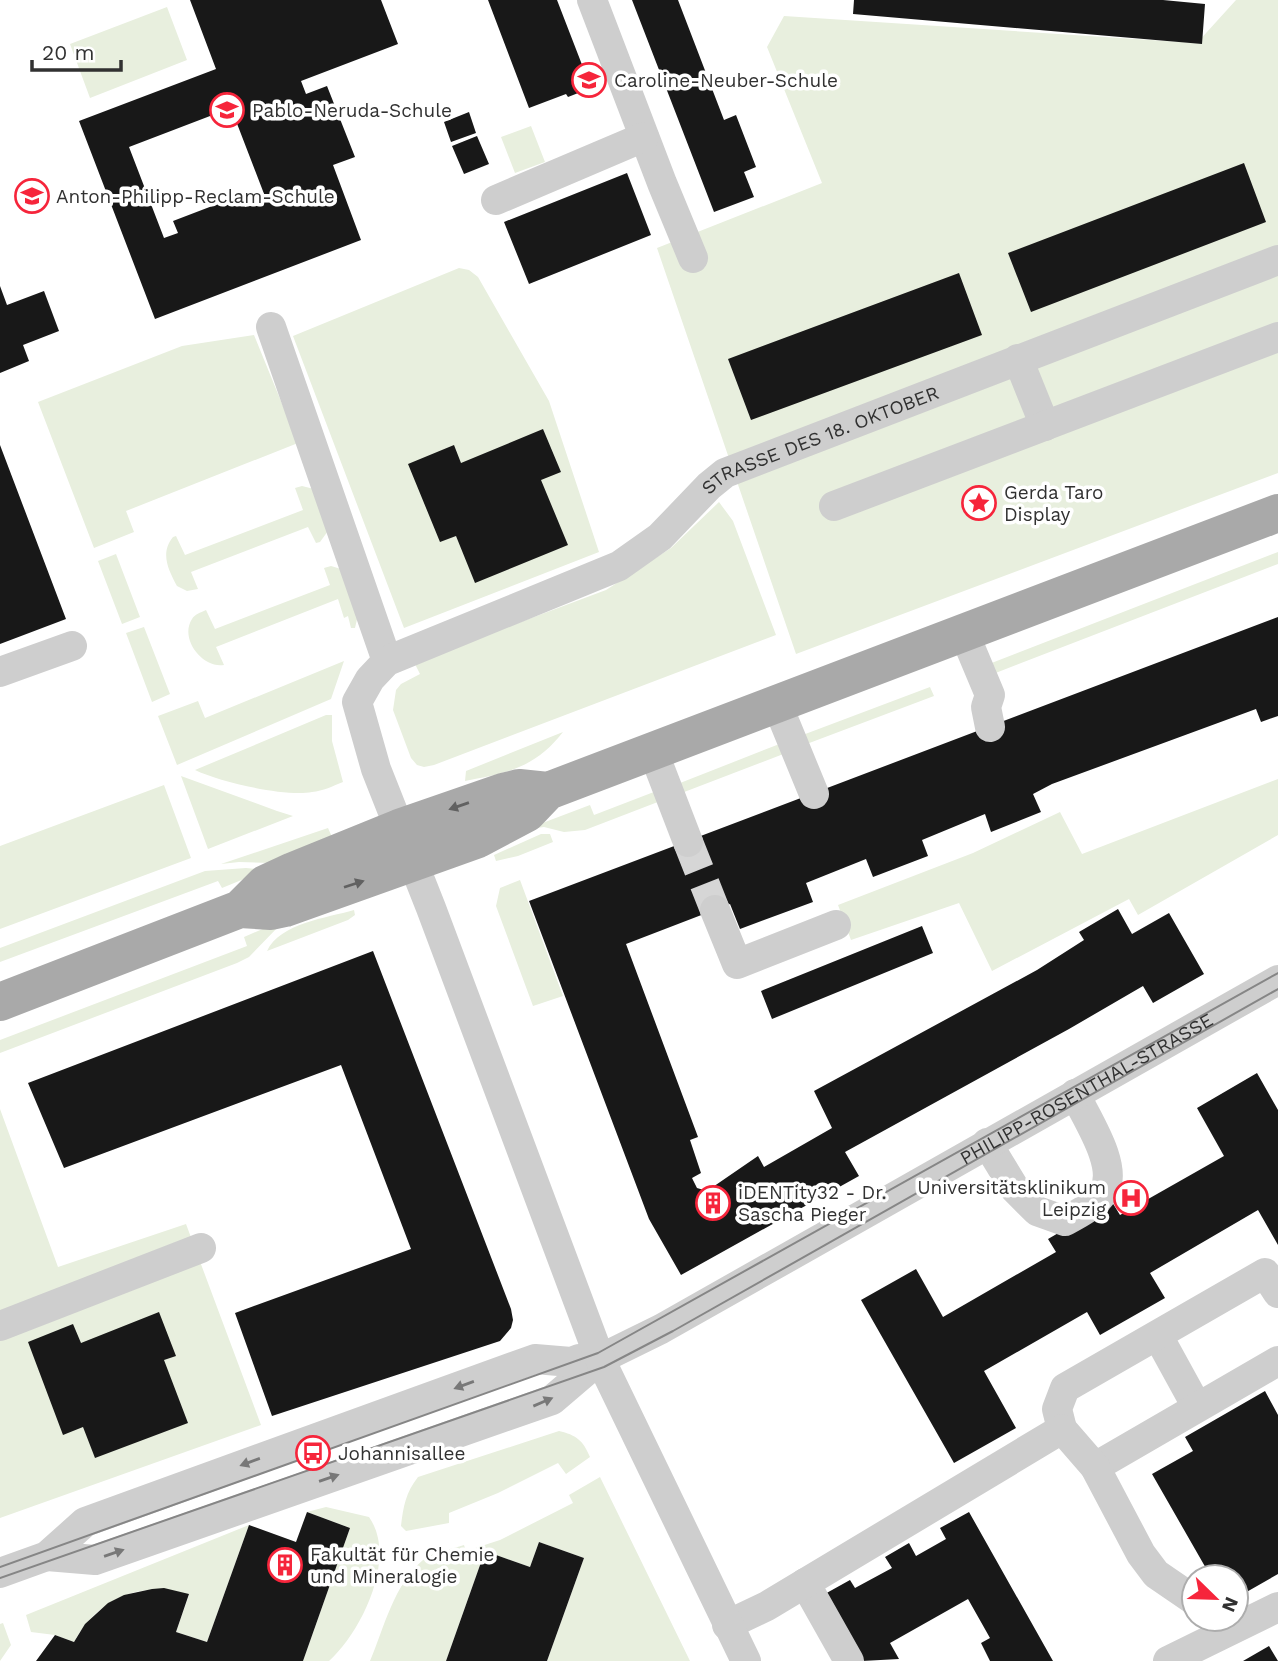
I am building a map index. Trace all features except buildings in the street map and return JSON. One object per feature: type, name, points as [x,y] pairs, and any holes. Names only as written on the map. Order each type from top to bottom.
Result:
[{"type":"main road","points":[[0,1002],[240,909],[271,911],[285,908],[406,845],[478,839],[527,813],[548,791],[1278,513]]},
{"type":"street","points":[[592,0],[693,258]]},
{"type":"street","points":[[496,200],[644,137]]},
{"type":"street","name":"STRASSE DES 18. OKTOBER","points":[[406,845],[376,769],[357,702],[370,679],[387,661],[619,566],[660,537],[725,473],[1278,260]]},
{"type":"street","points":[[271,327],[387,661]]},
{"type":"street","points":[[834,506],[1278,337]]},
{"type":"street","points":[[1018,359],[1045,426]]},
{"type":"street","points":[[964,633],[990,695],[986,707],[990,727]]},
{"type":"street","points":[[0,672],[72,646]]},
{"type":"street","points":[[777,704],[814,794]]},
{"type":"street","points":[[653,751],[688,842]]},
{"type":"street","points":[[406,845],[600,1359],[746,1661]]},
{"type":"street","points":[[715,910],[737,964],[836,925]]},
{"type":"street","name":"PHILIPP-ROSENTHAL-STRASSE","points":[[47,1556],[95,1560],[552,1400],[600,1359],[661,1329],[1278,980]]},
{"type":"street","points":[[987,1143],[1015,1189],[1037,1211],[1065,1221],[1087,1208],[1105,1191],[1108,1166],[1098,1138],[1074,1094]]},
{"type":"street","points":[[0,1326],[201,1248]]},
{"type":"street","points":[[1180,1590],[1156,1574],[1140,1553],[1095,1467],[1062,1429],[1057,1409],[1065,1388],[1265,1273],[1278,1293]]},
{"type":"street","points":[[1158,1336],[1198,1407]]},
{"type":"street","name":"PHILIPP-ROSENTHAL-STRASSE","points":[[0,1573],[47,1556],[85,1522],[535,1359],[571,1362],[579,1359],[600,1359]]},
{"type":"street","points":[[1095,1467],[1278,1360]]},
{"type":"street","points":[[727,1625],[766,1606],[1062,1429]]},
{"type":"street","points":[[805,1583],[849,1661]]},
{"type":"street","points":[[1250,1616],[1278,1607]]},
{"type":"street","points":[[1168,1661],[1214,1633]]},
{"type":"green space","points":[[1236,0],[1278,0],[1278,473],[796,654],[657,248],[822,183],[767,47],[784,16],[1197,43]]},
{"type":"green space","points":[[167,7],[187,60],[90,98],[70,44]]},
{"type":"green space","points":[[531,126],[545,162],[515,173],[501,137]]},
{"type":"green space","points":[[459,268],[469,270],[478,277],[549,401],[599,552],[404,628],[293,336]]},
{"type":"green space","points":[[254,335],[298,443],[126,511],[134,532],[94,548],[38,402],[182,346]]},
{"type":"green space","points":[[302,486],[314,489],[328,531],[320,542],[316,543],[308,527],[191,572],[198,589],[187,591],[177,586],[168,567],[166,555],[173,537],[176,536],[185,555],[303,510],[295,488]]},
{"type":"green space","points":[[719,502],[733,521],[776,635],[434,765],[417,765],[411,758],[393,710],[396,690],[401,684],[420,674],[414,662],[606,590],[671,548]]},
{"type":"green space","points":[[1278,552],[1278,564],[993,674],[989,664]]},
{"type":"green space","points":[[116,554],[140,617],[122,624],[98,561]]},
{"type":"green space","points":[[331,566],[341,569],[358,615],[355,628],[351,628],[348,616],[344,618],[338,599],[216,647],[224,665],[208,662],[195,651],[189,627],[196,615],[206,610],[215,629],[330,585],[324,568]]},
{"type":"green space","points":[[144,627],[170,694],[152,702],[126,633]]},
{"type":"green space","points":[[344,661],[331,699],[177,765],[158,716],[198,701],[205,718]]},
{"type":"green space","points":[[930,687],[934,696],[804,745],[800,736]]},
{"type":"green space","points":[[326,715],[332,715],[332,741],[343,782],[316,791],[286,792],[236,784],[195,770]]},
{"type":"green space","points":[[563,732],[542,754],[519,767],[465,781],[466,771]]},
{"type":"green space","points":[[782,743],[786,753],[679,794],[675,785]]},
{"type":"green space","points":[[181,776],[277,811],[293,816],[208,849]]},
{"type":"green space","points":[[1278,779],[1278,835],[1138,915],[1129,899],[992,971],[959,903],[851,940],[838,905],[973,853],[1060,812],[1082,854]]},
{"type":"green space","points":[[164,785],[191,858],[0,929],[0,846]]},
{"type":"green space","points":[[659,790],[663,800],[585,830],[564,832],[544,827],[524,830],[590,805],[594,815]]},
{"type":"green space","points":[[328,828],[332,837],[271,863],[221,864]]},
{"type":"green space","points":[[541,834],[550,834],[553,842],[518,856],[496,861],[494,855]]},
{"type":"green space","points":[[246,868],[266,870],[222,888],[218,881],[0,962],[0,948],[205,871]]},
{"type":"green space","points":[[520,880],[563,996],[533,1006],[496,906],[500,888]]},
{"type":"green space","points":[[354,910],[355,915],[348,920],[267,951],[282,934],[293,928]]},
{"type":"green space","points":[[280,925],[249,957],[237,963],[0,1053],[0,1040],[247,946],[244,937],[267,927]]},
{"type":"green space","points":[[0,1109],[58,1267],[186,1224],[261,1425],[0,1518]]},
{"type":"green space","points":[[559,1431],[578,1439],[590,1457],[566,1474],[558,1463],[498,1493],[449,1513],[449,1523],[406,1531],[401,1526],[406,1500],[418,1477]]},
{"type":"green space","points":[[600,1477],[690,1661],[547,1661],[584,1558],[539,1542],[530,1567],[485,1551],[446,1661],[370,1661],[397,1594],[404,1581],[423,1560],[464,1545],[466,1551],[500,1540],[573,1503],[569,1495]]},
{"type":"green space","points":[[326,1507],[369,1517],[377,1534],[378,1573],[363,1614],[341,1648],[329,1661],[303,1661],[350,1528],[307,1512]]},
{"type":"green space","points":[[249,1525],[207,1642],[176,1632],[189,1595],[172,1591],[154,1590],[123,1596],[95,1614],[74,1642],[55,1635],[31,1632],[26,1615]]},
{"type":"green space","points":[[3,1623],[11,1645],[0,1661],[0,1624]]},
{"type":"tunnel","points":[[688,842],[715,910]]},
{"type":"tram line","points":[[0,1567],[598,1353],[1278,973]]},
{"type":"tram line","points":[[0,1578],[604,1367],[673,1331],[1278,989]]},
{"type":"place","name":"Caroline-Neuber-Schule","points":[[589,80]]},
{"type":"place","name":"Pablo-Neruda-Schule","points":[[227,110]]},
{"type":"place","name":"Anton-Philipp-Reclam-Schule","points":[[32,196]]},
{"type":"place","name":"Gerda Taro Display","points":[[979,503]]},
{"type":"place","name":"Universitätsklinikum Leipzig","points":[[1131,1198]]},
{"type":"place","name":"iDENTity32 - Dr. Sascha Pieger","points":[[713,1203]]},
{"type":"place","name":"Johannisallee","points":[[313,1453]]},
{"type":"place","name":"Fakultät für Chemie und Mineralogie","points":[[285,1565]]}]
